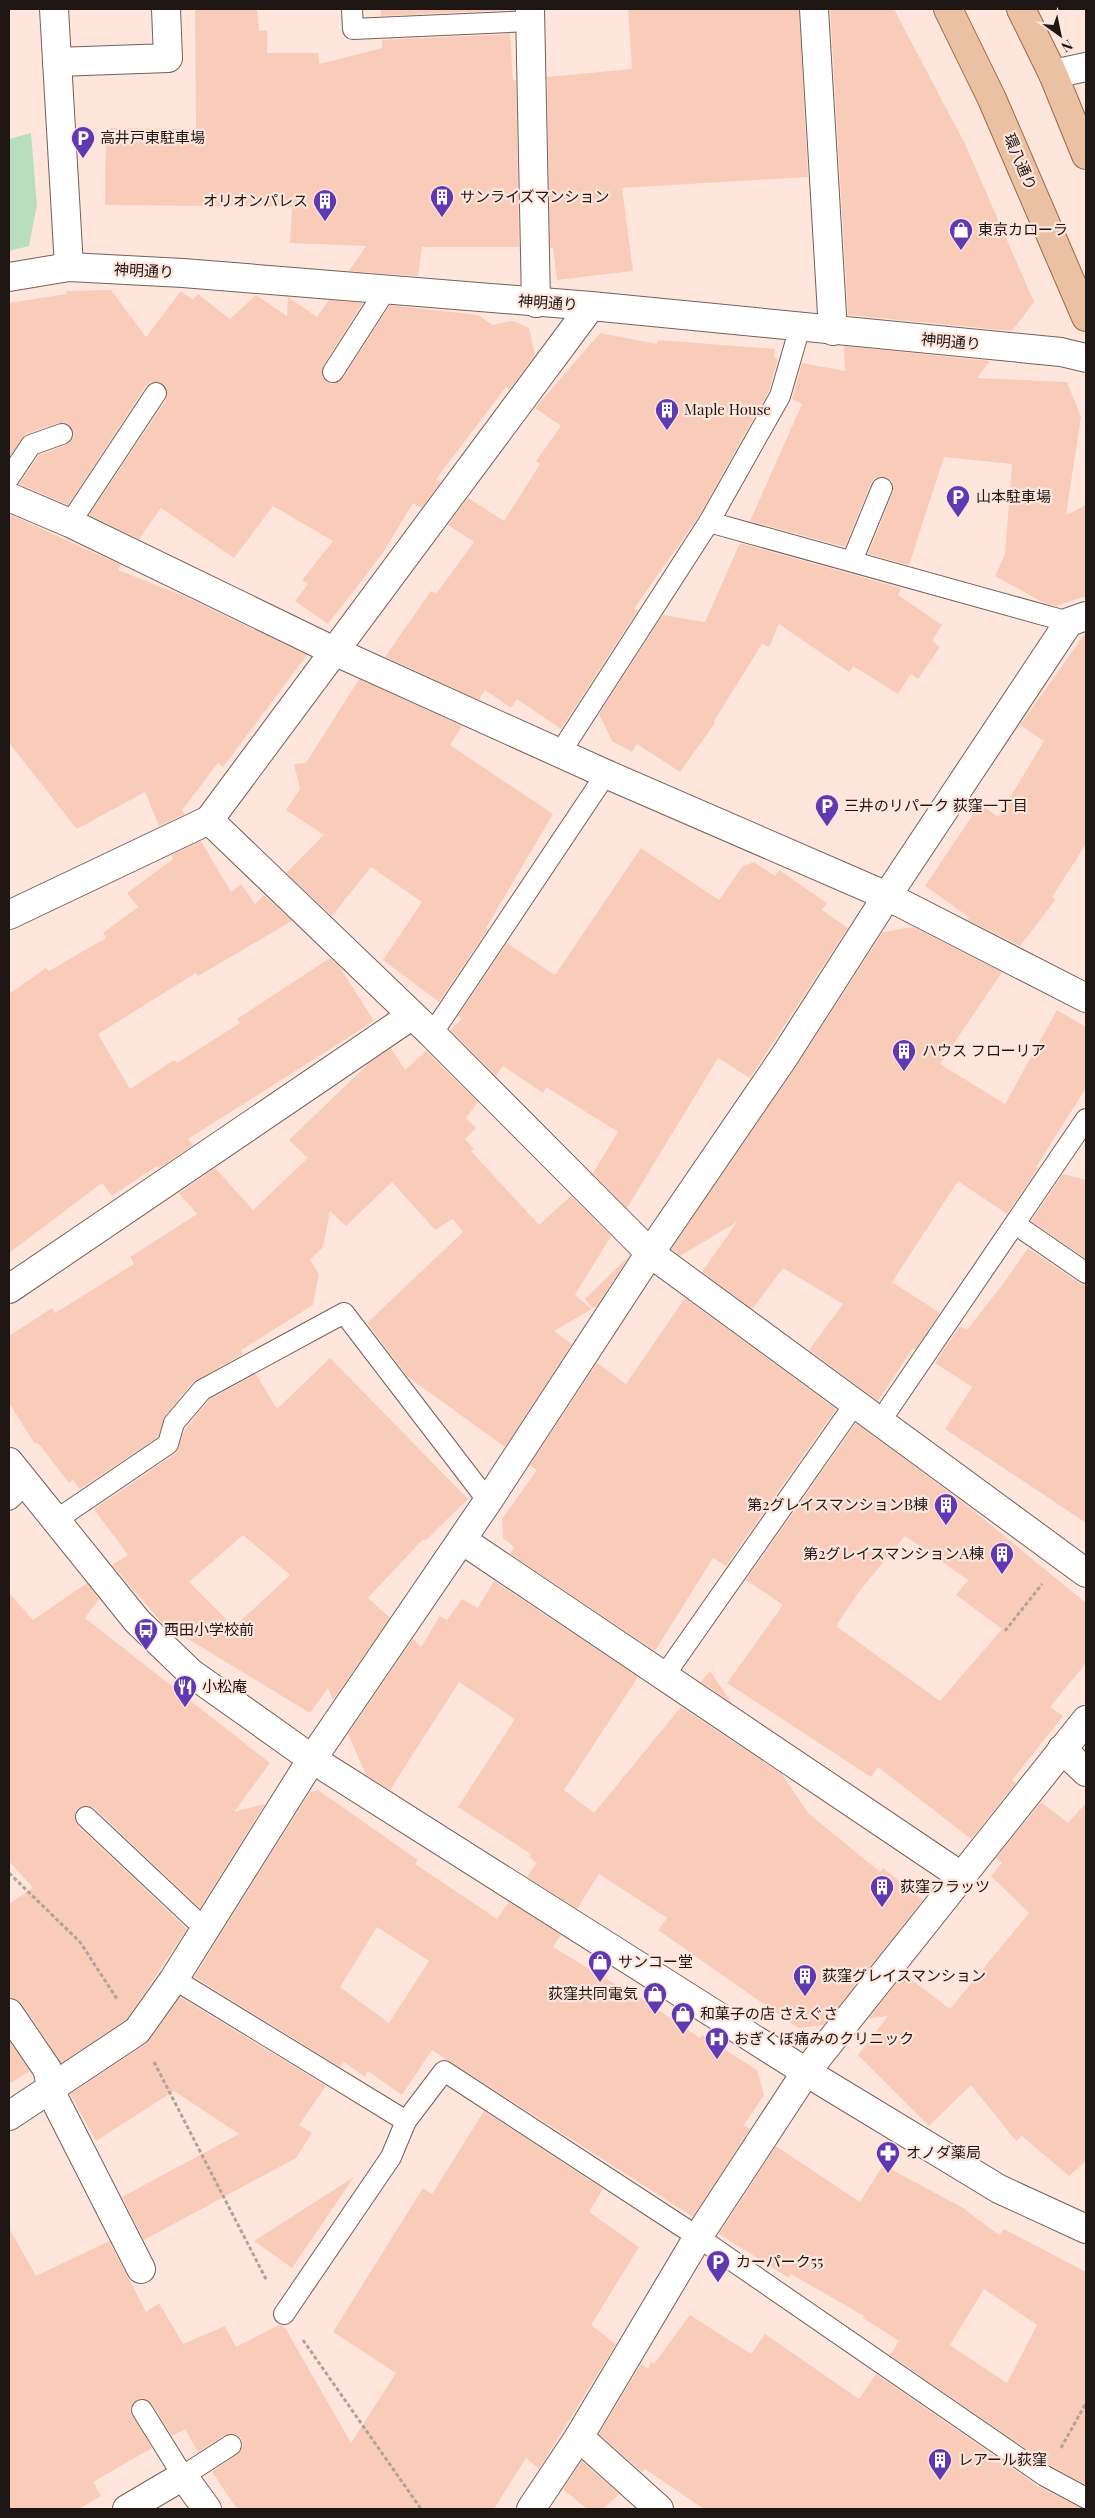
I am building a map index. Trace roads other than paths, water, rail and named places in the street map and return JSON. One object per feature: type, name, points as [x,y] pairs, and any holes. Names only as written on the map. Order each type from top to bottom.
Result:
[{"type":"main road","name":"環八通り","points":[[948,9],[992,99],[1086,317]]},
{"type":"main road","points":[[1021,9],[1053,74],[1086,155]]},
{"type":"street","points":[[54,9],[69,268]]},
{"type":"street","points":[[57,62],[168,58],[166,9]]},
{"type":"street","points":[[814,9],[832,331]]},
{"type":"street","points":[[530,15],[536,303]]},
{"type":"street","points":[[1053,74],[1086,67]]},
{"type":"street","name":"神明通り","points":[[9,277],[69,268],[183,273],[387,288],[1061,352],[1086,358]]},
{"type":"street","points":[[9,915],[209,820],[591,306]]},
{"type":"street","points":[[9,497],[70,523],[334,651],[606,774],[887,896],[1086,998]]},
{"type":"street","points":[[9,2116],[137,2031],[174,1979],[312,1759],[462,1540],[650,1253],[784,1057],[887,896],[1078,619]]},
{"type":"street","points":[[209,820],[411,1016],[432,1034],[650,1253],[854,1405],[1086,1573]]},
{"type":"street","points":[[9,1289],[411,1016]]},
{"type":"street","points":[[9,1462],[18,1492],[56,1520],[137,1620],[191,1673],[312,1759],[806,2072],[999,2189],[1086,2229]]},
{"type":"street","points":[[462,1540],[961,1876]]},
{"type":"street","points":[[531,2509],[579,2437],[698,2237],[806,2072],[1086,1720]]},
{"type":"street","points":[[1062,1749],[1086,1772]]},
{"type":"street","points":[[9,2013],[47,2069],[54,2100],[141,2270]]},
{"type":"street","points":[[579,2437],[659,2509]]},
{"type":"street","points":[[128,2509],[183,2476],[207,2509]]},
{"type":"lane","points":[[352,9],[353,29],[530,15]]},
{"type":"lane","points":[[333,372],[387,288]]},
{"type":"lane","points":[[560,753],[709,522],[780,396],[800,326]]},
{"type":"lane","points":[[70,523],[156,393]]},
{"type":"lane","points":[[9,478],[31,445],[62,434]]},
{"type":"lane","points":[[852,561],[882,488]]},
{"type":"lane","points":[[709,522],[1006,606],[1078,619]]},
{"type":"lane","points":[[432,1034],[606,774]]},
{"type":"lane","points":[[879,1423],[1086,1119]]},
{"type":"lane","points":[[1015,1224],[1086,1273]]},
{"type":"lane","points":[[56,1520],[168,1444],[174,1423],[202,1390],[344,1313],[488,1501]]},
{"type":"lane","points":[[664,1676],[854,1405]]},
{"type":"lane","points":[[86,1817],[206,1929]]},
{"type":"lane","points":[[174,1979],[406,2121]]},
{"type":"lane","points":[[284,2314],[391,2157],[406,2121],[444,2071],[698,2237],[1045,2476],[1086,2498]]},
{"type":"lane","points":[[142,2410],[183,2476],[231,2446]]},
{"type":"place","name":"高井戸東駐車場","points":[[83,159]]},
{"type":"place","name":"サンライズマンション","points":[[442,218]]},
{"type":"place","name":"オリオンパレス","points":[[325,222]]},
{"type":"place","name":"東京カローラ","points":[[961,251]]},
{"type":"place","name":"Maple House","points":[[667,431]]},
{"type":"place","name":"山本駐車場","points":[[958,518]]},
{"type":"place","name":"三井のリパーク 荻窪一丁目","points":[[827,827]]},
{"type":"place","name":"ハウス フローリア","points":[[904,1072]]},
{"type":"place","name":"第2グレイスマンションB棟","points":[[946,1526]]},
{"type":"place","name":"第2グレイスマンションA棟","points":[[1002,1575]]},
{"type":"place","name":"西田小学校前","points":[[146,1651]]},
{"type":"place","name":"小松庵","points":[[185,1708]]},
{"type":"place","name":"荻窪フラッツ","points":[[882,1908]]},
{"type":"place","name":"サンコー堂","points":[[600,1983]]},
{"type":"place","name":"荻窪グレイスマンション","points":[[805,1997]]},
{"type":"place","name":"荻窪共同電気","points":[[655,2015]]},
{"type":"place","name":"和菓子の店 さえぐさ","points":[[683,2035]]},
{"type":"place","name":"おぎくぼ痛みのクリニック","points":[[717,2060]]},
{"type":"place","name":"オノダ薬局","points":[[888,2174]]},
{"type":"place","name":"カーパーク55","points":[[718,2283]]},
{"type":"place","name":"レアール荻窪","points":[[940,2481]]}]
